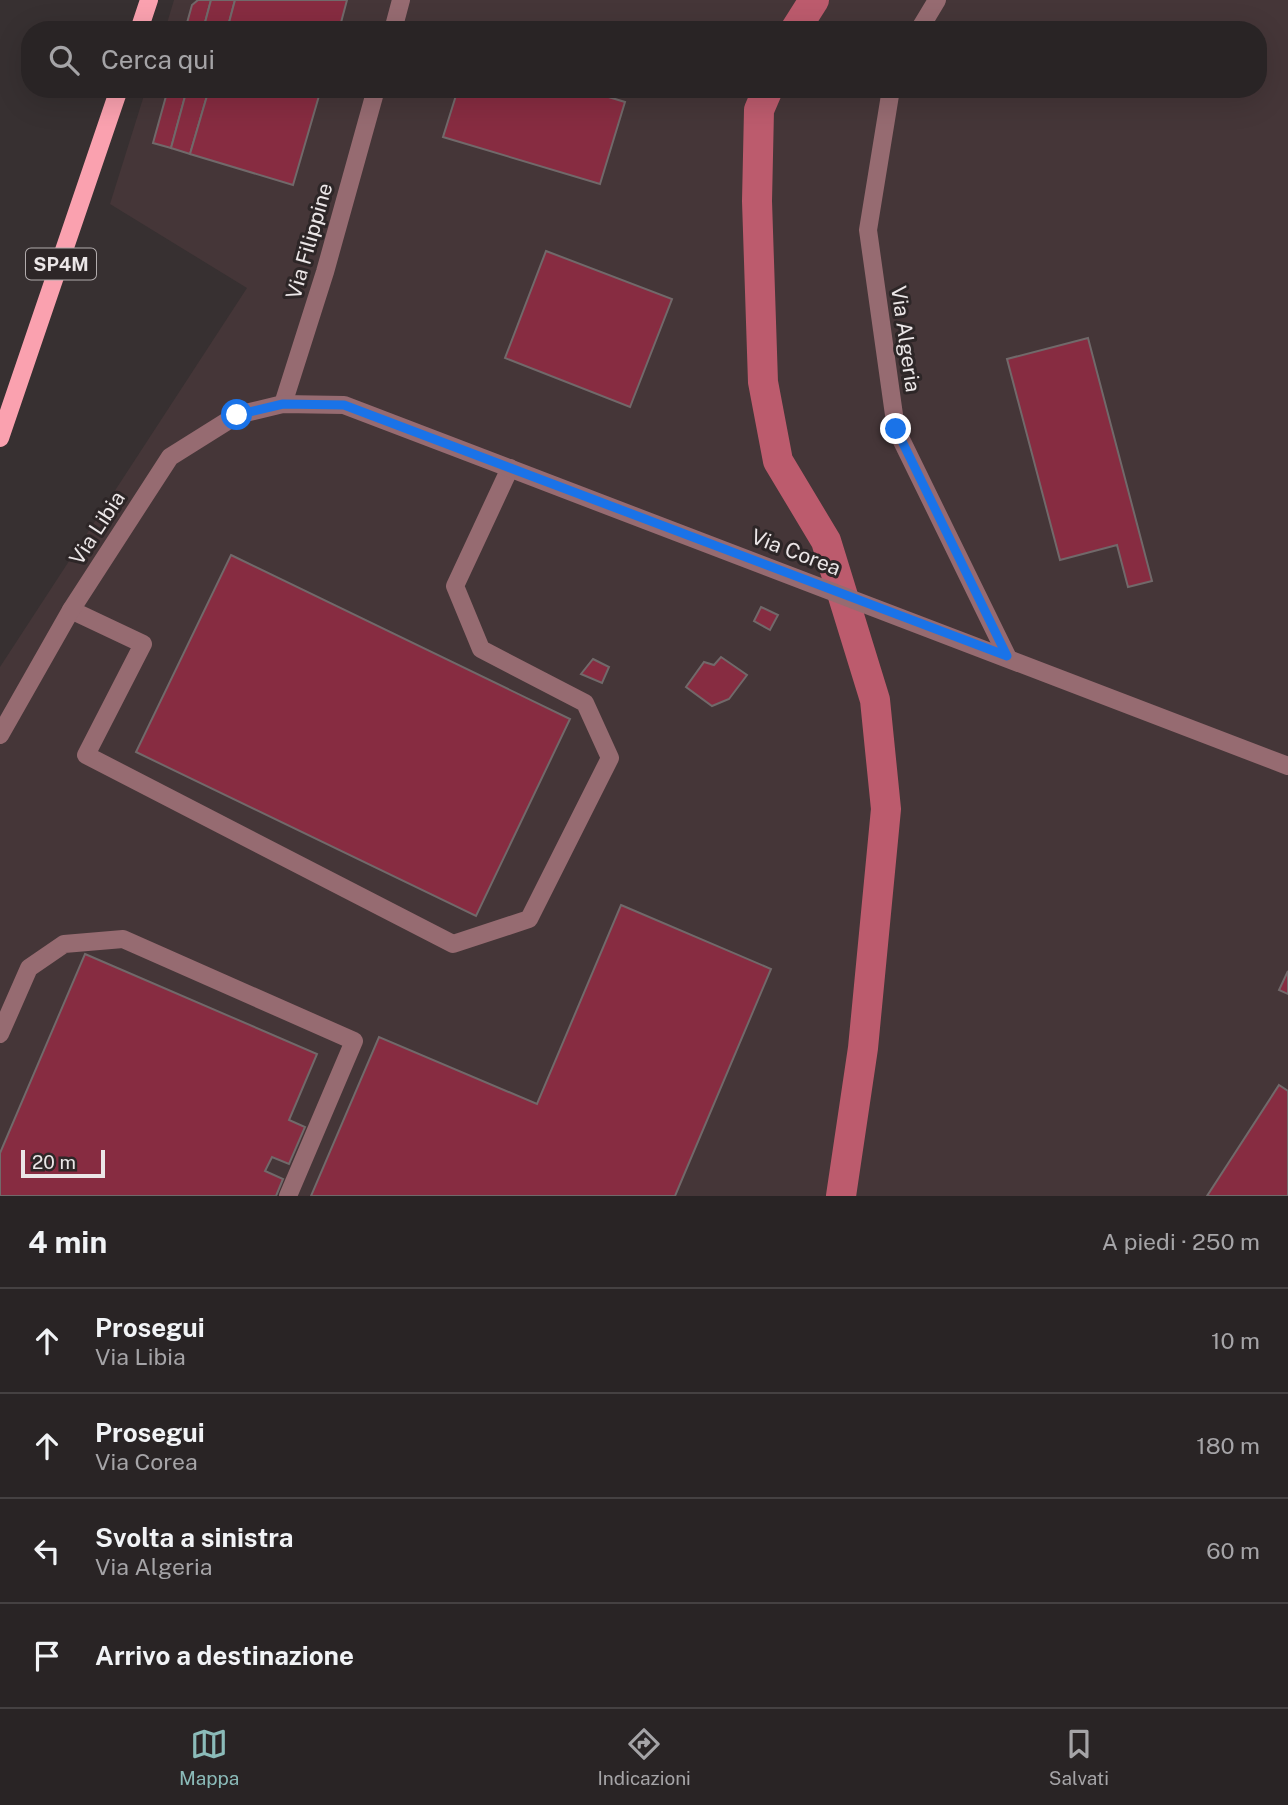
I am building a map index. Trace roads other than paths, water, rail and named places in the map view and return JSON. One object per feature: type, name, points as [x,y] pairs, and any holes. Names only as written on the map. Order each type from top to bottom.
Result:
[{"type":"main road","points":[[142,21],[149,0]]},
{"type":"main road","name":"SP4M","points":[[0,438],[116,98]]},
{"type":"street","points":[[395,21],[401,0]]},
{"type":"street","points":[[924,21],[937,0]]},
{"type":"street","name":"Via Filippine","points":[[283,404],[325,272],[373,98]]},
{"type":"street","name":"Via Algeria","points":[[890,98],[868,230],[896,429],[1007,656]]},
{"type":"street","name":"Via Corea","points":[[283,404],[344,405],[1007,656],[1288,766]]},
{"type":"street","name":"Via Libia","points":[[0,735],[71,610],[170,457],[237,415],[283,404]]},
{"type":"street","points":[[71,610],[143,645],[86,755],[453,944],[529,919],[610,758],[585,703],[481,649],[455,586],[510,468]]},
{"type":"street","points":[[0,1034],[29,968],[64,944],[123,939],[354,1041],[288,1196]]},
{"type":"waterway","points":[[801,21],[814,0]]},
{"type":"waterway","points":[[764,98],[759,110],[757,201],[763,382],[778,461],[826,541],[875,700],[886,809],[863,1048],[841,1196]]}]
